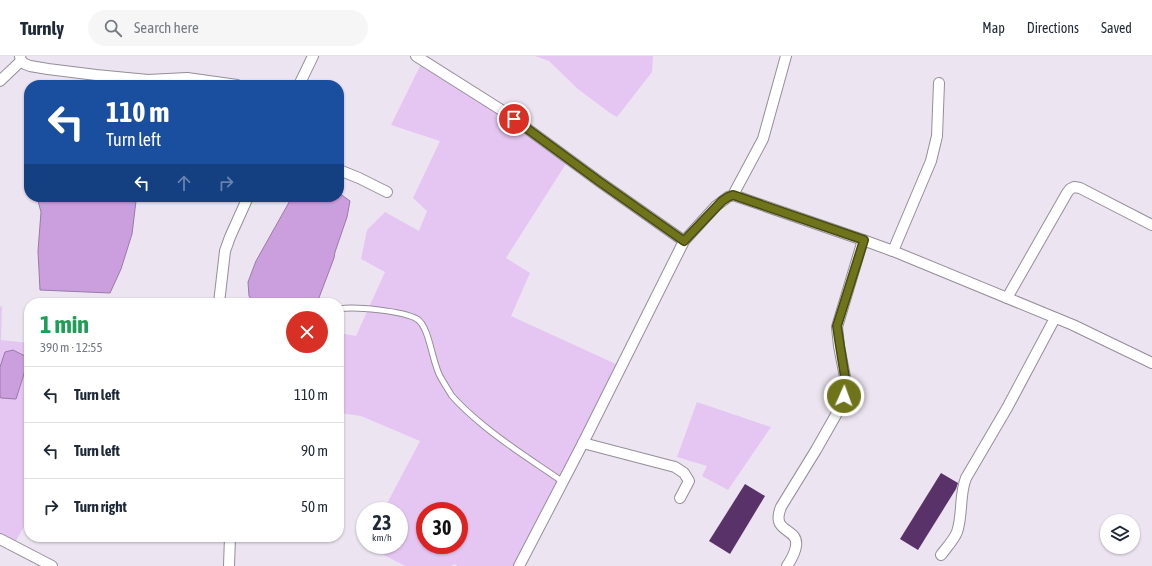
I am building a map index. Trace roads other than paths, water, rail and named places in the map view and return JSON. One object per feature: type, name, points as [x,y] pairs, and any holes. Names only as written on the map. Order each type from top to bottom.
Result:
[{"type":"street","points":[[301,80],[313,56]]},
{"type":"street","points":[[416,56],[503,111],[684,241]]},
{"type":"street","points":[[519,566],[583,443],[684,241],[722,201],[733,195],[763,139],[786,56]]},
{"type":"street","points":[[0,81],[20,58],[30,66],[136,80]]},
{"type":"street","points":[[170,80],[187,78],[201,80]]},
{"type":"street","points":[[893,251],[931,161],[937,136],[939,83]]},
{"type":"street","points":[[344,172],[387,192]]},
{"type":"street","points":[[1007,298],[1070,189],[1074,187],[1080,188],[1152,225]]},
{"type":"street","points":[[733,195],[893,251],[1073,325],[1152,363]]},
{"type":"street","points":[[220,298],[225,251],[246,202]]},
{"type":"street","points":[[787,566],[794,552],[796,542],[792,534],[779,524],[779,513],[781,507],[841,406],[846,386],[837,326],[864,240]]},
{"type":"street","points":[[941,555],[958,530],[962,490],[966,478],[1003,414],[1055,318]]},
{"type":"street","points":[[583,443],[675,467],[684,473],[689,481],[680,498]]},
{"type":"street","points":[[0,539],[52,566]]},
{"type":"street","points":[[229,566],[230,542]]},
{"type":"lane","points":[[344,308],[376,309],[410,316],[418,320],[424,327],[439,375],[452,395],[472,416],[504,442],[563,482]]}]
